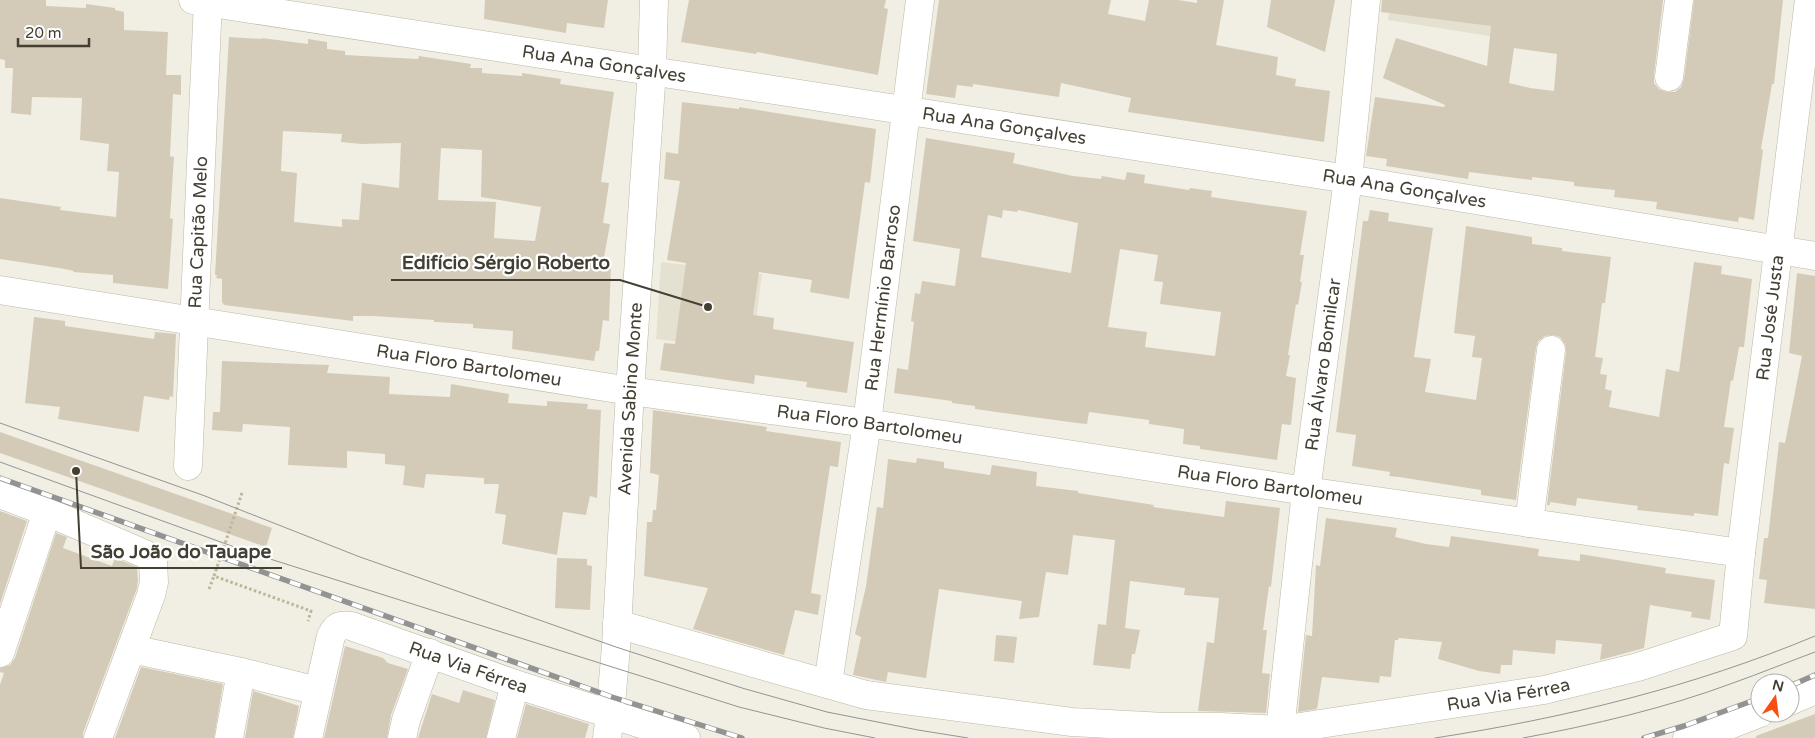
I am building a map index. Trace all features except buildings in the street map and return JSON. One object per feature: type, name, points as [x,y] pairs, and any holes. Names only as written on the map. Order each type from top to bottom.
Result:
[{"type":"street","name":"Avenida Sabino Monte","points":[[608,726],[617,624],[630,391],[652,70],[654,0]]},
{"type":"street","name":"Rua Hermínio Barroso","points":[[828,684],[867,424],[920,0]]},
{"type":"street","name":"Rua Álvaro Bomilcar","points":[[1280,730],[1306,490],[1348,178],[1366,0]]},
{"type":"street","points":[[1669,77],[1679,0]]},
{"type":"street","name":"Rua José Justa","points":[[1733,636],[1741,554],[1809,0]]},
{"type":"street","name":"Rua Ana Gonçalves","points":[[203,1],[1348,178],[1815,256]]},
{"type":"street","name":"Rua Capitão Melo","points":[[188,466],[203,1]]},
{"type":"street","name":"Rua Floro Bartolomeu","points":[[0,290],[630,391],[867,424],[1741,554]]},
{"type":"street","points":[[1529,523],[1551,350]]},
{"type":"street","points":[[0,494],[145,554],[153,561],[154,582],[98,738]]},
{"type":"street","points":[[0,653],[47,512]]},
{"type":"street","name":"Rua Via Férrea","points":[[330,640],[335,627],[342,624],[351,626],[515,684],[608,726],[686,738]]},
{"type":"street","name":"Rua Via Férrea","points":[[617,624],[866,695],[1072,722],[1280,730],[1544,690],[1638,667],[1733,636]]},
{"type":"street","points":[[308,738],[330,640]]},
{"type":"street","points":[[131,649],[241,672],[318,691]]},
{"type":"street","points":[[402,738],[406,720],[430,653]]},
{"type":"street","points":[[228,738],[241,672]]},
{"type":"street","points":[[500,738],[515,684]]},
{"type":"street","points":[[1800,696],[1815,690]]},
{"type":"street","points":[[1687,738],[1728,732],[1750,719]]},
{"type":"path","points":[[209,589],[242,493]]},
{"type":"path","points":[[214,576],[311,611],[303,636],[330,640]]},
{"type":"shaded area","points":[[1390,0],[1550,0],[1545,47],[1388,20]]},
{"type":"shaded area","points":[[661,262],[762,274],[752,351],[656,339]]},
{"type":"tram line","points":[[0,423],[205,496],[360,557],[616,647],[742,688],[827,712],[968,738]]},
{"type":"tram line","points":[[0,462],[251,553],[739,707],[824,728],[875,738]]},
{"type":"tram line","points":[[1435,738],[1532,721],[1628,699],[1722,671],[1815,636]]},
{"type":"tram line","points":[[1523,738],[1656,708],[1708,692],[1815,652]]},
{"type":"railway","points":[[0,478],[612,697],[742,738]]},
{"type":"railway","points":[[1800,682],[1815,675]]},
{"type":"railway","points":[[1644,738],[1684,726],[1750,702]]},
{"type":"place","name":"Edifício Sérgio Roberto","points":[[708,307]]},
{"type":"place","name":"São João do Tauape","points":[[76,471]]}]
